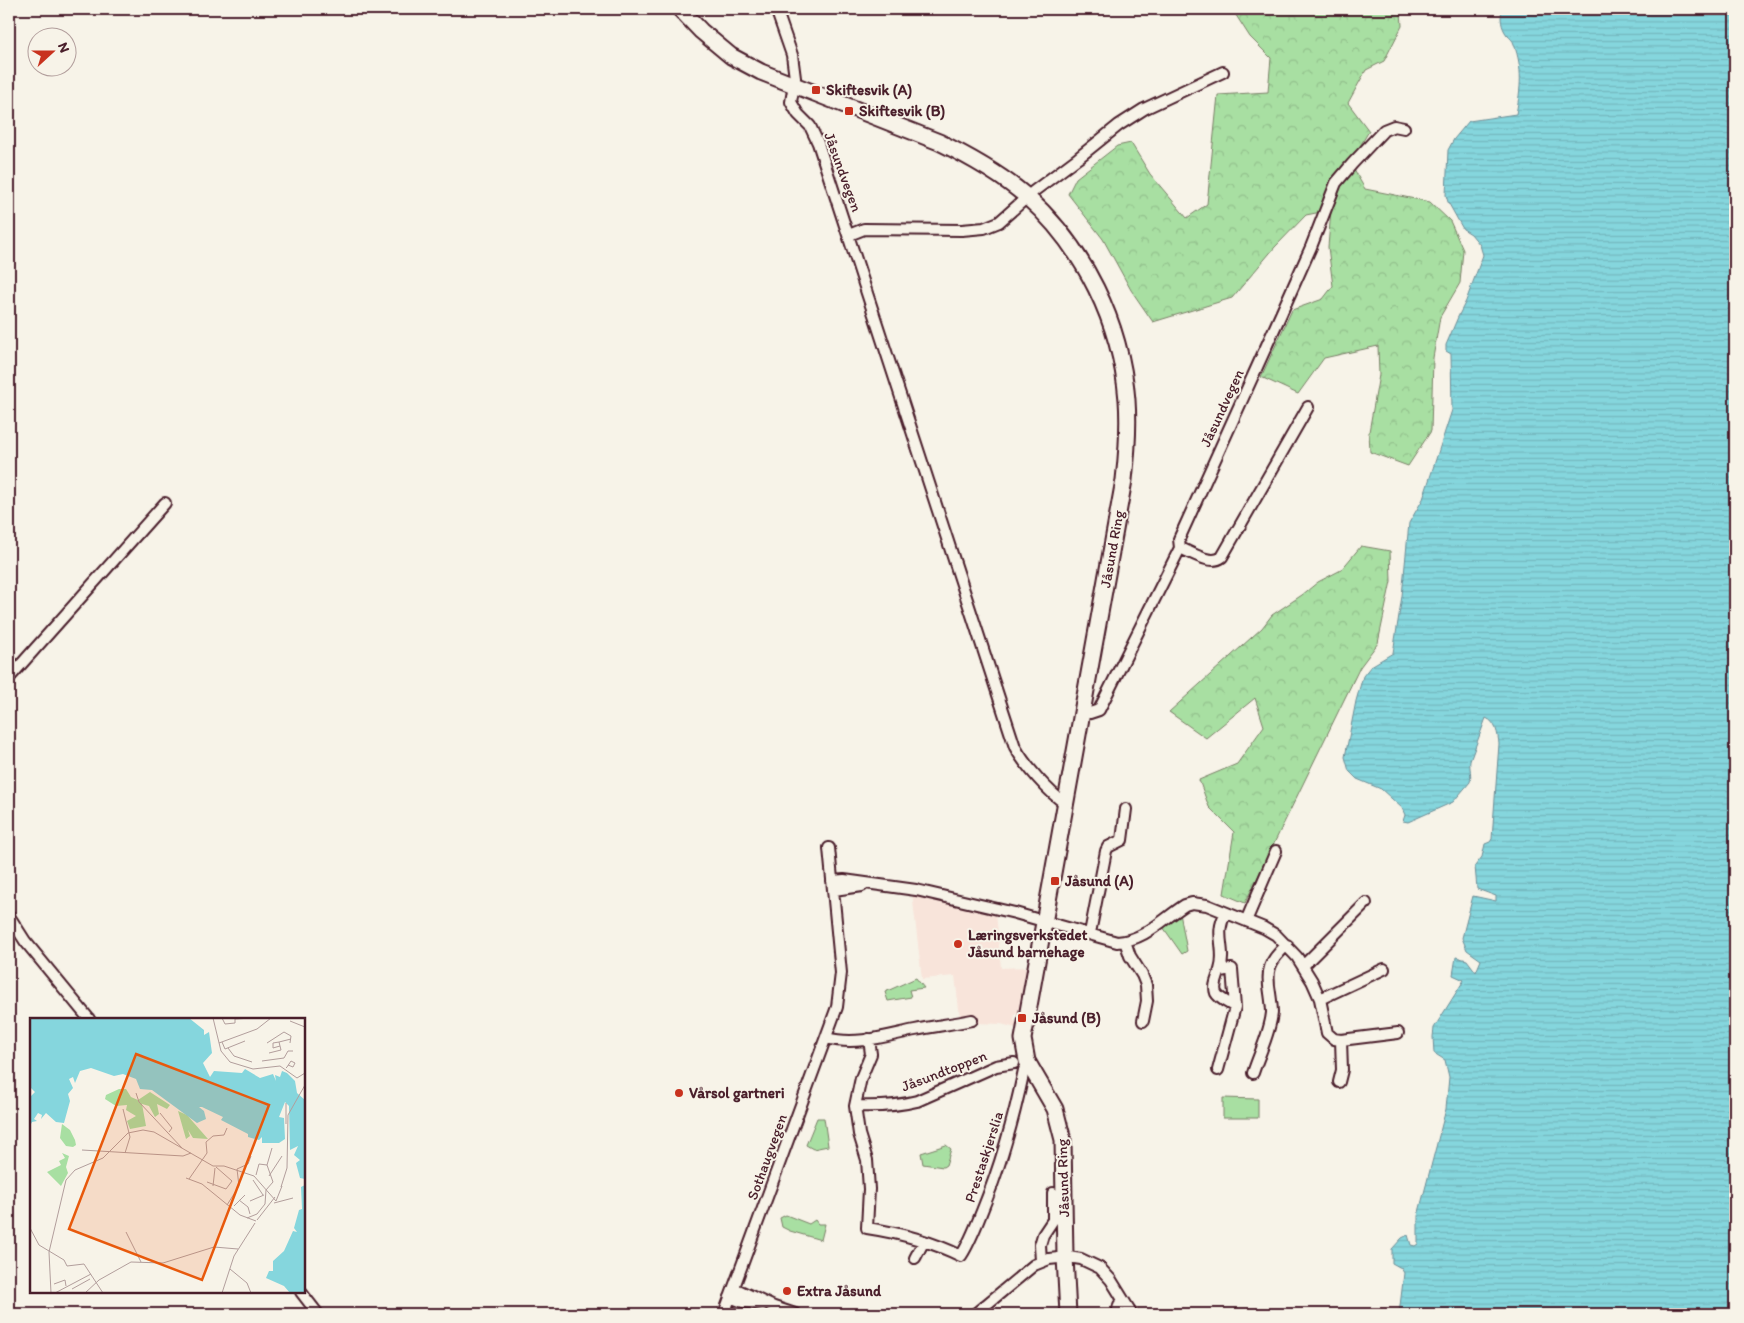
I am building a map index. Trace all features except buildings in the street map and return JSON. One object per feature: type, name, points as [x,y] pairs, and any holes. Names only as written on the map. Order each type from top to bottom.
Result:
[{"type":"main road","name":"Jåsund Ring","points":[[680,9],[700,31],[731,56],[761,72],[939,142],[966,155],[1000,177],[1027,198],[1066,240],[1092,281],[1106,310],[1117,343],[1123,368],[1127,399],[1128,431],[1124,480],[1024,1034],[1025,1054],[1055,1109],[1061,1134],[1064,1160],[1065,1257],[1068,1314]]},
{"type":"street","name":"Jåsundvegen","points":[[776,9],[792,55],[795,75],[792,102],[798,114],[810,126],[818,143],[1015,748],[1020,757],[1057,797],[1065,803]]},
{"type":"street","name":"Jåsundvegen","points":[[849,235],[864,229],[962,230],[984,228],[999,222],[1119,125],[1144,109],[1223,72]]},
{"type":"street","name":"Jåsundvegen","points":[[1082,712],[1090,713],[1099,710],[1180,548],[1179,539],[1311,247],[1336,183],[1384,130],[1394,126],[1404,128]]},
{"type":"street","points":[[1180,548],[1211,561],[1219,560],[1222,557],[1308,407]]},
{"type":"street","points":[[9,678],[165,503]]},
{"type":"street","points":[[1090,933],[1106,852],[1108,847],[1122,840],[1126,809]]},
{"type":"street","name":"Sothaugvegen","points":[[724,1314],[837,1007],[841,973],[829,848]]},
{"type":"street","points":[[1246,921],[1276,851]]},
{"type":"street","points":[[833,885],[844,880],[916,890],[1090,933],[1112,942],[1125,942],[1138,936],[1158,925],[1185,905],[1199,903],[1207,905],[1264,928],[1287,945],[1304,965],[1320,999],[1327,1033],[1334,1039],[1341,1040],[1398,1033]]},
{"type":"street","points":[[1304,965],[1366,903]]},
{"type":"street","points":[[1226,913],[1220,927],[1222,960],[1215,984],[1218,996],[1235,1007]]},
{"type":"street","points":[[9,916],[24,941],[88,1018]]},
{"type":"street","points":[[1125,942],[1130,956],[1146,985],[1147,1001],[1143,1021]]},
{"type":"street","points":[[1253,1073],[1268,1031],[1272,1011],[1268,985],[1269,968],[1275,955],[1287,945]]},
{"type":"street","points":[[1320,999],[1384,968]]},
{"type":"street","points":[[1218,1070],[1235,1007],[1232,969],[1220,971]]},
{"type":"street","points":[[827,1038],[848,1042],[972,1020]]},
{"type":"street","points":[[869,1039],[871,1054],[861,1078],[855,1106],[858,1134],[867,1160],[869,1189],[867,1228],[899,1233],[924,1241],[915,1258]]},
{"type":"street","points":[[1339,1082],[1342,1070],[1341,1040]]},
{"type":"street","name":"Jåsundtoppen","points":[[855,1106],[872,1107],[917,1101],[996,1066],[1014,1063]]},
{"type":"street","name":"Prestaskjerslia","points":[[924,1241],[961,1256],[968,1246],[992,1188],[1009,1135],[1024,1070],[1030,1066]]},
{"type":"street","points":[[1042,1261],[1040,1245],[1053,1220],[1053,1193]]},
{"type":"street","points":[[976,1314],[1028,1270],[1042,1261],[1065,1257],[1081,1258],[1100,1268],[1111,1280],[1132,1314]]},
{"type":"street","points":[[732,1292],[795,1314]]},
{"type":"street","points":[[302,1293],[318,1314]]},
{"type":"street","points":[[1117,1314],[1119,1306],[1124,1301]]},
{"type":"shaded area","name":"Læringsverkstedet Jåsund barnehage","points":[[912,893],[996,912],[1001,968],[1027,967],[1019,1014],[1015,1014],[1016,1028],[1001,1024],[975,1023],[960,1018],[955,976],[922,979]]},
{"type":"green space","points":[[1232,9],[1400,9],[1401,11],[1402,26],[1384,61],[1366,70],[1348,103],[1369,131],[1350,163],[1365,189],[1430,202],[1450,221],[1463,250],[1460,283],[1440,317],[1433,358],[1431,431],[1408,466],[1370,452],[1369,432],[1379,375],[1378,346],[1324,358],[1298,394],[1261,377],[1292,310],[1323,299],[1333,286],[1328,247],[1331,210],[1306,215],[1275,247],[1232,298],[1153,322],[1131,290],[1103,239],[1068,194],[1076,178],[1117,146],[1131,143],[1150,174],[1187,218],[1207,204],[1218,95],[1268,92],[1271,58],[1250,37]]},
{"type":"green space","points":[[1361,546],[1390,551],[1391,581],[1378,643],[1360,667],[1245,903],[1224,894],[1234,832],[1209,807],[1199,780],[1237,764],[1264,726],[1255,698],[1206,738],[1169,712],[1262,628],[1272,615],[1318,582],[1341,570]]},
{"type":"green space","points":[[1180,913],[1187,951],[1182,954],[1163,927]]},
{"type":"green space","points":[[916,978],[924,988],[909,990],[911,997],[888,1001],[885,992]]},
{"type":"green space","points":[[1223,1098],[1258,1099],[1258,1118],[1223,1118]]},
{"type":"green space","points":[[817,1118],[824,1118],[828,1146],[813,1149],[806,1145]]},
{"type":"green space","points":[[946,1145],[951,1149],[946,1165],[943,1167],[923,1164],[921,1153]]},
{"type":"green space","points":[[786,1215],[809,1224],[815,1220],[818,1224],[825,1224],[821,1240],[782,1227],[780,1218]]},
{"type":"water","points":[[1502,9],[1735,9],[1735,1314],[1399,1314],[1404,1273],[1401,1268],[1392,1263],[1392,1249],[1402,1238],[1408,1235],[1411,1245],[1415,1246],[1418,1244],[1418,1216],[1446,1109],[1449,1077],[1445,1060],[1434,1053],[1434,1028],[1464,980],[1453,975],[1456,957],[1467,960],[1476,972],[1481,960],[1467,950],[1462,938],[1473,896],[1496,901],[1496,896],[1477,889],[1475,866],[1482,857],[1485,844],[1492,839],[1499,744],[1494,725],[1486,718],[1470,761],[1470,782],[1453,802],[1408,822],[1403,821],[1405,815],[1402,808],[1381,789],[1357,779],[1349,771],[1345,757],[1363,676],[1371,666],[1393,653],[1402,596],[1409,523],[1423,499],[1452,410],[1451,354],[1446,351],[1446,345],[1466,301],[1483,255],[1480,245],[1471,234],[1463,229],[1448,202],[1446,195],[1448,150],[1454,139],[1469,121],[1516,114],[1520,87],[1519,62],[1514,43],[1502,26]]},
{"type":"place","name":"Skiftesvik (A)","points":[[816,90]]},
{"type":"place","name":"Skiftesvik (B)","points":[[849,111]]},
{"type":"place","name":"Jåsund (A)","points":[[1055,881]]},
{"type":"place","name":"Læringsverkstedet Jåsund barnehage","points":[[958,944]]},
{"type":"place","name":"Jåsund (B)","points":[[1022,1018]]},
{"type":"place","name":"Vårsol gartneri","points":[[679,1093]]},
{"type":"place","name":"Extra Jåsund","points":[[787,1291]]}]
